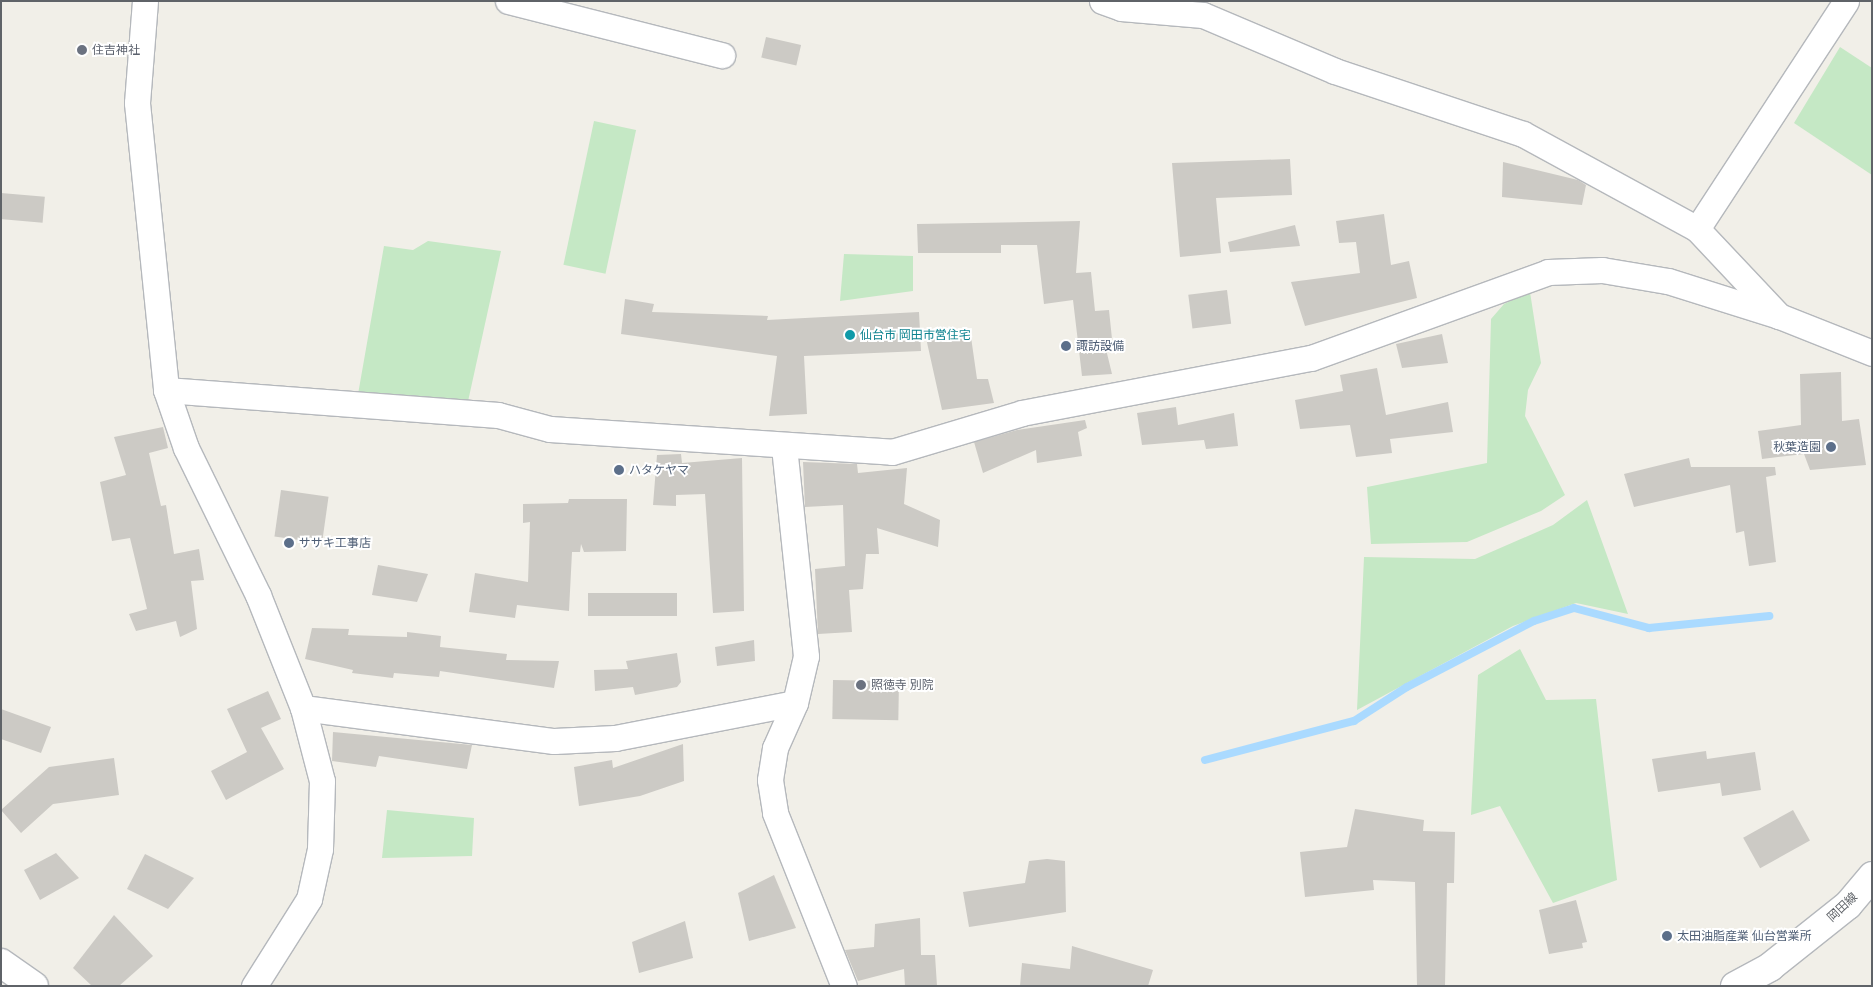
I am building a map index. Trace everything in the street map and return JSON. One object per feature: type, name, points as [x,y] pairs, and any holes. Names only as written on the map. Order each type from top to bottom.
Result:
[{"type":"street","points":[[145,1],[137,103],[166,390],[186,448],[258,595],[303,708],[322,781],[320,849],[309,899],[254,986]]},
{"type":"street","points":[[508,1],[722,55]]},
{"type":"street","points":[[1102,1],[1121,8],[1203,15],[1335,71],[1523,134],[1697,229],[1779,316]]},
{"type":"street","points":[[1697,229],[1846,1]]},
{"type":"street","points":[[166,390],[498,415],[550,428],[892,452],[1022,413],[1311,358],[1548,272],[1602,270],[1668,281],[1779,316],[1872,353]]},
{"type":"street","points":[[784,445],[806,656],[795,703],[775,748],[770,780],[775,814],[844,986]]},
{"type":"street","points":[[303,708],[554,742],[615,738],[795,703]]},
{"type":"street","name":"岡田線","points":[[1735,986],[1770,967],[1848,905],[1872,876]]},
{"type":"street","points":[[2,966],[34,986]]},
{"type":"green space","points":[[1840,47],[1872,68],[1872,175],[1794,123]]},
{"type":"green space","points":[[594,121],[636,130],[605,274],[563,265]]},
{"type":"green space","points":[[428,241],[501,251],[467,406],[357,400],[384,246],[413,250]]},
{"type":"green space","points":[[844,254],[913,256],[913,291],[840,301]]},
{"type":"green space","points":[[1530,292],[1541,363],[1528,390],[1525,416],[1565,495],[1541,511],[1467,542],[1371,544],[1367,487],[1487,463],[1491,319],[1504,304]]},
{"type":"green space","points":[[1587,500],[1628,614],[1576,603],[1513,626],[1357,710],[1364,557],[1475,559],[1553,525]]},
{"type":"green space","points":[[1520,649],[1546,700],[1596,699],[1617,880],[1553,903],[1500,806],[1471,815],[1478,675]]},
{"type":"green space","points":[[387,810],[474,818],[472,856],[382,858]]},
{"type":"building","points":[[766,37],[801,45],[796,66],[761,57]]},
{"type":"building","points":[[1290,159],[1292,195],[1216,198],[1221,253],[1180,257],[1172,163]]},
{"type":"building","points":[[1503,162],[1578,180],[1586,185],[1582,205],[1502,197]]},
{"type":"building","points":[[1,193],[45,197],[43,223],[1,219]]},
{"type":"building","points":[[1384,214],[1391,265],[1409,261],[1417,298],[1305,326],[1291,282],[1360,273],[1356,242],[1339,243],[1336,221]]},
{"type":"building","points":[[1080,221],[1076,273],[1091,272],[1095,311],[1109,310],[1112,339],[1104,341],[1112,374],[1082,376],[1073,300],[1044,304],[1037,245],[1001,245],[1001,253],[918,253],[917,224]]},
{"type":"building","points":[[1295,225],[1300,246],[1230,252],[1228,242]]},
{"type":"building","points":[[1227,290],[1231,324],[1192,328],[1188,295]]},
{"type":"building","points":[[625,299],[654,304],[652,312],[768,316],[767,320],[919,312],[921,351],[804,356],[807,414],[769,416],[777,356],[621,334]]},
{"type":"building","points":[[970,330],[977,379],[988,379],[994,403],[942,410],[926,338]]},
{"type":"building","points":[[1442,334],[1448,363],[1402,368],[1396,344]]},
{"type":"building","points":[[1377,368],[1386,415],[1448,402],[1453,432],[1390,439],[1392,453],[1356,457],[1350,425],[1300,429],[1295,400],[1343,391],[1340,375]]},
{"type":"building","points":[[1841,372],[1842,421],[1859,419],[1866,465],[1810,470],[1804,454],[1762,459],[1758,431],[1801,425],[1800,374]]},
{"type":"building","points":[[1176,407],[1178,425],[1234,413],[1238,446],[1206,449],[1204,440],[1142,445],[1137,413]]},
{"type":"building","points":[[1085,420],[1087,428],[1078,432],[1082,456],[1037,463],[1036,450],[983,473],[974,442],[1017,430]]},
{"type":"building","points":[[163,427],[168,448],[149,453],[161,506],[166,505],[174,554],[199,549],[204,580],[191,581],[197,629],[180,637],[176,621],[136,631],[129,614],[147,609],[130,538],[112,541],[100,482],[126,475],[114,437]]},
{"type":"building","points":[[681,454],[682,463],[742,458],[744,611],[713,613],[705,494],[676,495],[676,506],[653,505],[657,455]]},
{"type":"building","points":[[1689,458],[1691,467],[1775,467],[1776,475],[1766,477],[1776,562],[1749,566],[1744,531],[1736,533],[1730,485],[1634,507],[1624,474]]},
{"type":"building","points":[[803,462],[857,464],[858,473],[907,468],[904,504],[940,520],[938,547],[877,528],[879,554],[866,554],[863,589],[849,590],[852,632],[818,634],[815,569],[845,566],[843,505],[805,507]]},
{"type":"building","points":[[281,490],[329,497],[322,543],[274,537]]},
{"type":"building","points":[[569,499],[627,499],[626,551],[584,552],[581,544],[580,552],[572,552],[569,611],[517,605],[515,618],[469,612],[475,573],[528,582],[530,522],[523,523],[523,504],[568,503]]},
{"type":"building","points":[[378,565],[428,574],[417,602],[372,595]]},
{"type":"building","points":[[588,593],[677,593],[677,616],[588,616]]},
{"type":"building","points":[[312,628],[349,629],[348,635],[407,637],[407,632],[441,636],[440,647],[507,654],[506,660],[559,661],[554,688],[440,671],[439,677],[394,673],[393,678],[352,673],[353,670],[305,659]]},
{"type":"building","points":[[754,640],[755,661],[717,666],[715,647]]},
{"type":"building","points":[[677,653],[681,682],[677,687],[635,695],[633,687],[595,691],[594,670],[628,669],[626,661]]},
{"type":"building","points":[[833,680],[899,681],[898,720],[832,719]]},
{"type":"building","points":[[268,691],[281,719],[261,728],[284,769],[226,800],[211,771],[247,752],[227,709]]},
{"type":"building","points":[[1,709],[51,727],[41,753],[1,739]]},
{"type":"building","points":[[333,732],[472,745],[467,769],[379,756],[376,767],[332,761]]},
{"type":"building","points":[[683,744],[684,781],[640,796],[579,806],[574,767],[612,760],[613,768]]},
{"type":"building","points":[[1706,751],[1707,759],[1755,752],[1761,790],[1722,796],[1720,783],[1658,792],[1652,759]]},
{"type":"building","points":[[114,758],[119,795],[53,804],[21,833],[1,810],[49,767]]},
{"type":"building","points":[[1355,809],[1424,820],[1423,831],[1455,832],[1454,883],[1447,883],[1445,986],[1417,986],[1415,882],[1373,880],[1374,890],[1305,897],[1300,852],[1347,847]]},
{"type":"building","points":[[1793,810],[1810,841],[1760,868],[1743,838]]},
{"type":"building","points":[[56,853],[79,878],[40,900],[24,870]]},
{"type":"building","points":[[145,854],[194,878],[168,909],[127,889]]},
{"type":"building","points":[[1047,859],[1065,861],[1066,912],[969,927],[963,892],[1025,883],[1029,861]]},
{"type":"building","points":[[774,875],[796,928],[749,941],[738,893]]},
{"type":"building","points":[[1576,900],[1587,942],[1582,943],[1583,948],[1549,954],[1539,910]]},
{"type":"building","points":[[114,915],[153,956],[119,986],[92,986],[73,968]]},
{"type":"building","points":[[920,918],[921,955],[935,955],[937,986],[905,986],[904,969],[858,981],[845,950],[874,947],[875,924]]},
{"type":"building","points":[[685,921],[693,958],[639,973],[632,942]]},
{"type":"building","points":[[1072,946],[1153,970],[1148,986],[1020,986],[1022,963],[1070,969]]},
{"type":"waterway","points":[[1205,760],[1354,721],[1407,687],[1534,621],[1574,608],[1649,628],[1769,616]]},
{"type":"place","name":"住吉神社","points":[[82,50]]},
{"type":"place","name":"仙台市 岡田市営住宅","points":[[850,335]]},
{"type":"place","name":"諏訪設備","points":[[1066,346]]},
{"type":"place","name":"秋葉造園","points":[[1831,447]]},
{"type":"place","name":"ハタケヤマ","points":[[619,470]]},
{"type":"place","name":"ササキ工事店","points":[[289,543]]},
{"type":"place","name":"照徳寺 別院","points":[[861,685]]},
{"type":"place","name":"太田油脂産業 仙台営業所","points":[[1667,936]]}]
